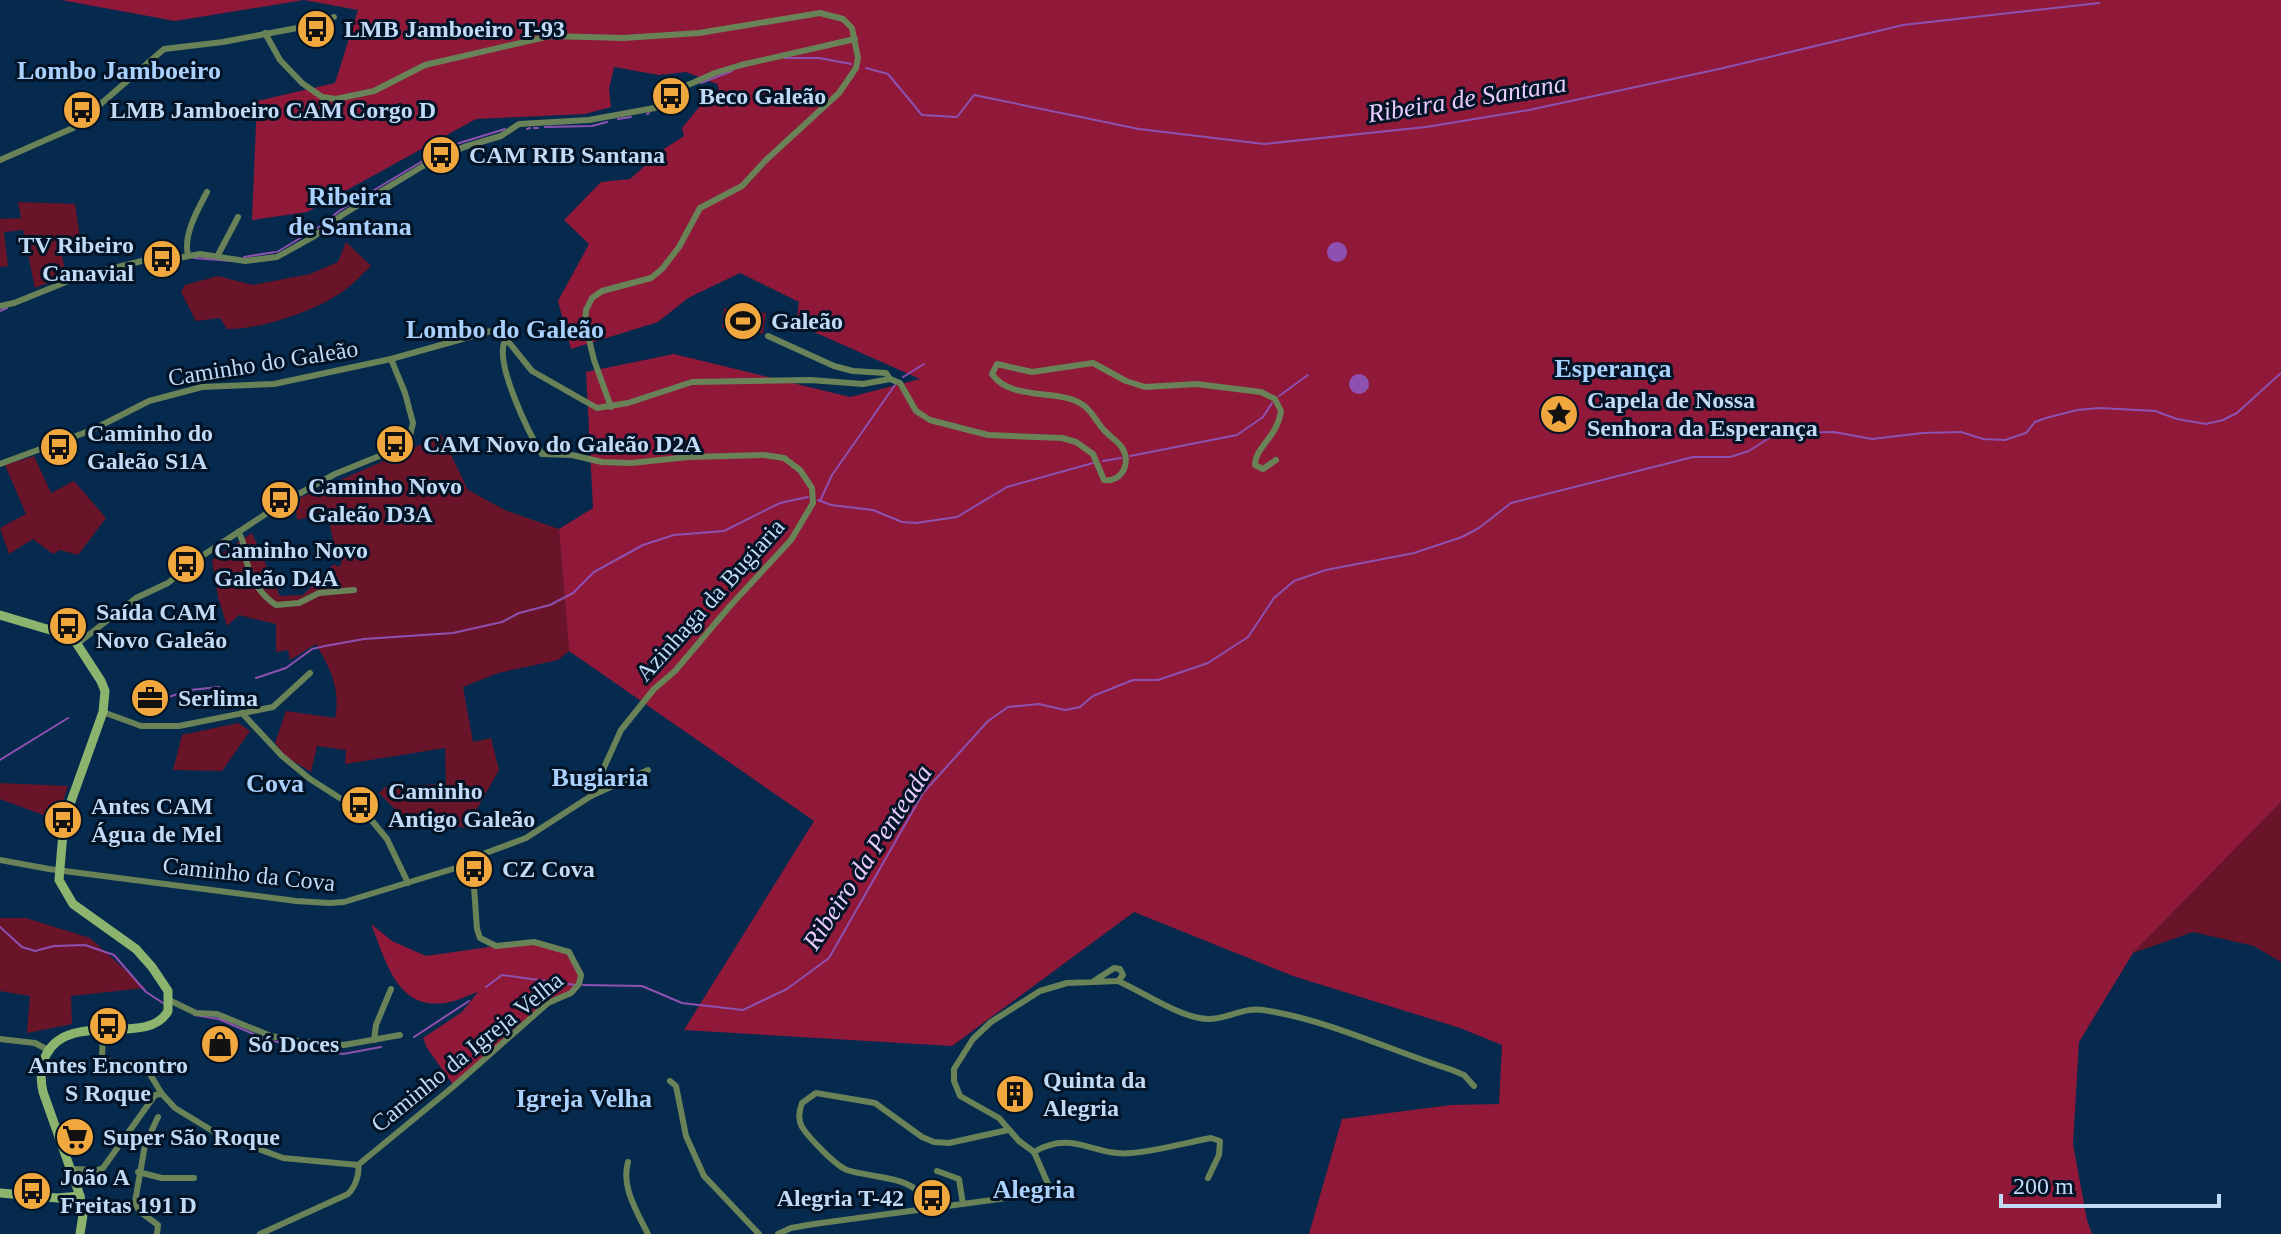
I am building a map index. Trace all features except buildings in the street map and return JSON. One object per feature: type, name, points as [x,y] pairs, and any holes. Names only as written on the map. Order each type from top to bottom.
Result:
[{"type":"main road","points":[[0,615],[58,631],[77,644],[101,681],[106,700],[103,712],[64,821],[58,870],[62,889],[73,904],[136,949],[164,982],[169,1000],[165,1017],[151,1024],[76,1032],[63,1036],[48,1050],[41,1070],[42,1084],[80,1196],[83,1215],[80,1234]]},
{"type":"main road","points":[[0,1193],[57,1198],[80,1196]]},
{"type":"street","points":[[265,33],[280,60],[302,83],[322,97],[336,99],[374,91],[425,65],[550,36],[623,38],[699,33],[820,13],[843,19],[852,28],[858,58],[856,68],[839,93],[742,186],[700,208],[679,247],[662,269],[651,278],[602,291],[592,298],[586,310],[585,323],[611,407]]},
{"type":"street","points":[[0,160],[73,128],[164,49],[223,42],[313,25],[334,17]]},
{"type":"street","points":[[0,306],[94,272],[146,260],[156,262],[188,255],[218,255],[245,261],[277,257],[423,166],[464,147],[501,136],[519,124],[589,120],[660,107],[688,85],[715,73],[855,39]]},
{"type":"street","points":[[188,255],[186,247],[207,192]]},
{"type":"street","points":[[218,255],[238,217]]},
{"type":"street","name":"Caminho do Galeão","points":[[0,464],[92,430],[149,401],[202,387],[274,384],[391,359],[498,329],[505,341]]},
{"type":"street","points":[[768,336],[834,366],[853,371],[886,373],[890,379]]},
{"type":"street","points":[[505,341],[541,377],[597,408],[611,407],[692,382],[810,380],[863,384],[890,379],[900,383],[916,411],[930,420],[988,435],[1069,438],[1087,447],[1098,461],[1104,480],[1111,481],[1118,479],[1125,467],[1124,453],[1087,407],[1075,400],[1036,395],[1002,384],[992,374],[997,364],[1021,372],[1032,372],[1093,363],[1126,381],[1145,387],[1196,384],[1261,392],[1275,399],[1281,411],[1275,432],[1254,459],[1255,465],[1263,469],[1276,460]]},
{"type":"street","name":"Azinhaga da Bugiaria","points":[[505,341],[502,354],[527,430],[542,454],[631,463],[711,455],[764,455],[784,458],[800,470],[812,488],[813,500],[791,540],[675,671],[654,689],[621,730],[591,796]]},
{"type":"street","points":[[77,644],[136,598],[168,583],[205,554],[307,489],[399,448],[409,440],[413,423],[391,359]]},
{"type":"street","points":[[238,532],[244,541],[248,567],[263,595],[276,605],[299,603],[319,593],[354,590]]},
{"type":"street","points":[[103,712],[141,726],[179,726],[275,706],[310,673]]},
{"type":"street","points":[[242,713],[282,756],[322,788],[368,816],[387,839],[408,883]]},
{"type":"street","name":"Caminho da Cova","points":[[0,860],[296,901],[344,902],[469,864],[483,854],[526,838],[591,796],[648,770]]},
{"type":"street","name":"Caminho da Igreja Velha","points":[[260,1234],[348,1194],[359,1170],[358,1165],[548,1003],[571,993],[579,984],[581,975],[569,952],[534,942],[496,946],[483,941],[477,929],[473,873],[469,864]]},
{"type":"street","points":[[1094,981],[1117,968],[1123,975],[1118,981]]},
{"type":"street","points":[[778,1234],[791,1228],[1044,1193],[1048,1184],[1034,1152],[999,1118],[960,1096],[954,1081],[954,1069],[973,1039],[991,1022],[1040,991],[1067,983],[1118,981],[1192,1016],[1210,1019],[1246,1010],[1261,1010],[1318,1023],[1452,1070],[1464,1075],[1474,1086]]},
{"type":"street","points":[[374,1040],[376,1025],[391,989]]},
{"type":"street","points":[[169,1000],[196,1013],[217,1014],[289,1040],[344,1045],[400,1035]]},
{"type":"street","points":[[103,1030],[102,1058],[134,1072]]},
{"type":"street","points":[[0,1039],[35,1043],[48,1050]]},
{"type":"street","points":[[148,1071],[175,1108],[216,1133],[283,1158],[358,1165]]},
{"type":"street","points":[[670,1081],[676,1086],[686,1136],[704,1176],[759,1234]]},
{"type":"street","points":[[925,1208],[919,1190],[889,1179],[849,1171],[838,1164],[801,1126],[799,1116],[802,1103],[816,1093],[875,1103],[922,1137],[934,1142],[949,1143],[1008,1130]]},
{"type":"street","points":[[72,1169],[98,1170],[106,1164],[155,1095],[162,1094]]},
{"type":"street","points":[[157,1234],[158,1225],[139,1211],[135,1202],[145,1145],[158,1117]]},
{"type":"street","points":[[1034,1152],[1047,1145],[1071,1142],[1127,1154],[1211,1138],[1220,1141],[1219,1155],[1208,1178]]},
{"type":"street","points":[[628,1162],[626,1179],[630,1198],[648,1234]]},
{"type":"street","points":[[937,1171],[959,1179],[963,1204]]},
{"type":"street","points":[[138,1172],[162,1178],[194,1178]]},
{"type":"shaded area","points":[[61,0],[304,0],[175,21]]},
{"type":"shaded area","points":[[304,0],[2281,0],[2281,802],[2133,953],[2079,1042],[2073,1144],[2092,1234],[1309,1234],[1342,1119],[1451,1105],[1499,1104],[1502,1045],[1460,1028],[1293,976],[1134,912],[952,1046],[684,1030],[814,821],[569,651],[559,529],[593,508],[586,372],[674,354],[850,397],[920,379],[796,324],[799,302],[740,273],[688,298],[658,322],[571,349],[558,301],[589,244],[564,220],[601,182],[630,179],[684,136],[682,128],[704,101],[719,89],[717,84],[686,72],[659,75],[614,67],[609,89],[611,107],[585,114],[476,119],[307,212],[252,220],[257,101],[335,83],[358,10]]},
{"type":"shaded area","points":[[18,202],[75,204],[82,250],[62,255],[66,276],[35,288],[23,230],[4,232],[8,266],[0,267],[0,219],[21,218]]},
{"type":"shaded area","points":[[346,242],[371,266],[331,299],[286,318],[227,329],[220,318],[196,321],[181,292],[185,285],[218,276],[253,285],[310,274],[338,262]]},
{"type":"shaded area","points":[[1337,242],[1344,245],[1347,252],[1344,259],[1337,262],[1330,259],[1327,252],[1330,245]]},
{"type":"shaded area","name":"Galeão","points":[[724,308],[766,313],[763,334],[722,328]]},
{"type":"shaded area","points":[[1359,374],[1366,377],[1369,384],[1366,391],[1359,394],[1352,391],[1349,384],[1352,377]]},
{"type":"shaded area","points":[[441,434],[468,490],[507,511],[559,529],[569,651],[558,660],[498,673],[463,687],[473,742],[491,738],[499,770],[466,828],[402,816],[379,793],[385,787],[418,790],[421,785],[446,784],[445,748],[345,764],[346,750],[317,746],[311,772],[285,756],[275,743],[286,711],[335,718],[337,698],[330,670],[316,644],[290,660],[288,650],[276,652],[276,624],[239,615],[227,626],[212,560],[252,533],[280,596],[303,595],[334,564],[339,567],[345,555],[334,544],[327,513],[297,520],[295,500],[404,452],[411,444],[414,448]]},
{"type":"shaded area","points":[[34,456],[51,493],[74,481],[106,518],[78,555],[60,550],[53,554],[33,539],[9,554],[0,528],[26,514],[5,465]]},
{"type":"shaded area","points":[[238,723],[250,731],[222,771],[173,770],[182,735]]},
{"type":"shaded area","points":[[0,783],[68,786],[57,820],[0,799]]},
{"type":"shaded area","points":[[2281,802],[2281,962],[2254,946],[2193,932],[2133,953]]},
{"type":"shaded area","points":[[0,918],[26,918],[90,938],[145,988],[71,996],[72,1024],[27,1033],[30,996],[0,991]]},
{"type":"shaded area","points":[[371,924],[392,941],[426,956],[524,942],[569,952],[581,975],[571,993],[548,1003],[454,1086],[423,1038],[462,1012],[478,992],[435,1004],[407,994],[390,969]]},
{"type":"waterway","name":"Ribeira de Santana","points":[[866,68],[888,74],[922,115],[957,117],[974,95],[1139,129],[1264,144],[1426,127],[1529,110],[1903,25],[2099,3]]},
{"type":"waterway","name":"Ribeira de Santana","points":[[785,58],[819,58],[851,64]]},
{"type":"waterway","name":"Ribeira de Santana","points":[[701,83],[732,71]]},
{"type":"waterway","name":"Ribeira de Santana","points":[[618,119],[631,117]]},
{"type":"waterway","name":"Ribeira de Santana","points":[[545,127],[592,126],[607,122]]},
{"type":"waterway","name":"Ribeira de Santana","points":[[277,252],[421,162],[453,145],[505,129]]},
{"type":"waterway","name":"Ribeira de Santana","points":[[244,257],[275,252]]},
{"type":"waterway","name":"Ribeira de Santana","points":[[194,258],[232,261]]},
{"type":"waterway","name":"Ribeira de Santana","points":[[164,264],[170,263]]},
{"type":"waterway","name":"Ribeira de Santana","points":[[94,276],[112,273]]},
{"type":"waterway","name":"Ribeira de Santana","points":[[0,311],[7,308]]},
{"type":"waterway","name":"Ribeiro da Penteada","points":[[903,377],[924,364]]},
{"type":"waterway","name":"Ribeiro da Penteada","points":[[583,985],[642,986],[682,1003],[743,1010],[787,989],[829,958],[923,793],[988,721],[1008,707],[1039,704],[1065,710],[1080,707],[1093,696],[1133,680],[1158,680],[1208,663],[1248,637],[1274,598],[1294,581],[1326,570],[1414,553],[1462,537],[1511,503],[1693,457],[1730,457],[1749,451],[1772,436],[1834,432],[1872,439],[1961,432],[1983,439],[2005,440],[2026,433],[2035,422],[2046,418],[2100,408],[2155,411],[2206,424],[2237,413],[2281,373]]},
{"type":"waterway","name":"Ribeiro da Penteada","points":[[1279,396],[1308,375]]},
{"type":"waterway","name":"Ribeiro da Penteada","points":[[820,501],[832,475],[895,385]]},
{"type":"waterway","name":"Ribeiro da Penteada","points":[[1130,456],[1237,435],[1263,417],[1272,403]]},
{"type":"waterway","name":"Ribeiro da Penteada","points":[[1103,461],[1121,458]]},
{"type":"waterway","name":"Ribeiro da Penteada","points":[[818,500],[831,505],[873,510],[902,522],[916,523],[957,517],[1007,487],[1093,463]]},
{"type":"waterway","name":"Ribeiro da Penteada","points":[[256,678],[286,668],[312,649],[325,646],[364,639],[453,633],[502,622],[519,613],[550,605],[573,593],[594,572],[643,545],[674,535],[724,531],[780,503],[808,497]]},
{"type":"waterway","name":"Ribeiro da Penteada","points":[[150,703],[190,690],[219,687]]},
{"type":"waterway","name":"Ribeiro da Penteada","points":[[0,760],[68,718]]},
{"type":"waterway","name":"Ribeiro da Penteada","points":[[0,927],[22,947],[35,951],[54,946],[85,945],[114,955],[146,992],[163,1003]]},
{"type":"waterway","name":"Ribeiro da Penteada","points":[[486,987],[502,975],[576,985]]},
{"type":"waterway","name":"Ribeiro da Penteada","points":[[414,1037],[469,1001]]},
{"type":"waterway","name":"Ribeiro da Penteada","points":[[194,1015],[219,1019],[267,1040],[343,1054],[381,1047]]},
{"type":"place","name":"LMB Jamboeiro T-93","points":[[316,29]]},
{"type":"place","name":"Beco Galeão","points":[[671,96]]},
{"type":"place","name":"LMB Jamboeiro CAM Corgo D","points":[[82,110]]},
{"type":"place","name":"CAM RIB Santana","points":[[441,155]]},
{"type":"place","name":"TV Ribeiro Canavial","points":[[162,259]]},
{"type":"place","name":"Galeão","points":[[743,321]]},
{"type":"place","name":"Capela de Nossa Senhora da Esperança","points":[[1559,414]]},
{"type":"place","name":"CAM Novo do Galeão D2A","points":[[395,444]]},
{"type":"place","name":"Caminho do Galeão S1A","points":[[59,447]]},
{"type":"place","name":"Caminho Novo Galeão D3A","points":[[280,500]]},
{"type":"place","name":"Caminho Novo Galeão D4A","points":[[186,564]]},
{"type":"place","name":"Saída CAM Novo Galeão","points":[[68,626]]},
{"type":"place","name":"Serlima","points":[[150,698]]},
{"type":"place","name":"Caminho Antigo Galeão","points":[[360,805]]},
{"type":"place","name":"Antes CAM Água de Mel","points":[[63,820]]},
{"type":"place","name":"CZ Cova","points":[[474,869]]},
{"type":"place","name":"Antes Encontro S Roque","points":[[108,1026]]},
{"type":"place","name":"Só Doces","points":[[220,1044]]},
{"type":"place","name":"Quinta da Alegria","points":[[1015,1094]]},
{"type":"place","name":"Super São Roque","points":[[75,1137]]},
{"type":"place","name":"João A Freitas 191 D","points":[[32,1191]]},
{"type":"place","name":"Alegria T-42","points":[[932,1198]]},
{"type":"district","name":"Lombo Jamboeiro","points":[[119,70]]},
{"type":"district","name":"Ribeira de Santana","points":[[350,211]]},
{"type":"district","name":"Lombo do Galeão","points":[[505,329]]},
{"type":"district","name":"Esperança","points":[[1613,368]]},
{"type":"district","name":"Bugiaria","points":[[600,777]]},
{"type":"district","name":"Cova","points":[[275,783]]},
{"type":"district","name":"Igreja Velha","points":[[584,1098]]},
{"type":"district","name":"Alegria","points":[[1034,1189]]}]
